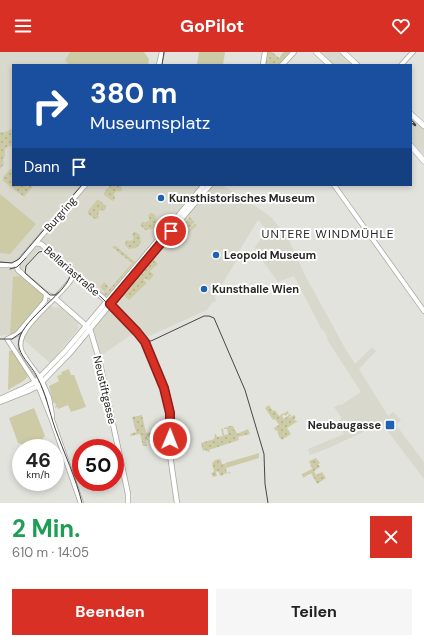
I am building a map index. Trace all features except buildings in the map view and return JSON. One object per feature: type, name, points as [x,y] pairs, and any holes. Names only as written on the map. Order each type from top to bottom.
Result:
[{"type":"main road","points":[[159,64],[162,52]]},
{"type":"main road","points":[[263,64],[265,52]]},
{"type":"main road","points":[[283,64],[294,52]]},
{"type":"main road","points":[[316,52],[329,64]]},
{"type":"main road","points":[[343,52],[356,64]]},
{"type":"main road","points":[[412,115],[424,126]]},
{"type":"main road","points":[[412,147],[424,161]]},
{"type":"main road","name":"Burgring","points":[[18,263],[84,186]]},
{"type":"main road","points":[[0,402],[28,391],[41,380],[88,327],[203,186]]},
{"type":"main road","points":[[88,327],[92,318],[108,302],[209,186]]},
{"type":"main road","name":"Bellariastraße","points":[[36,242],[41,244],[108,302],[145,342],[164,388],[170,413],[170,455],[177,503]]},
{"type":"main road","points":[[0,265],[12,265],[18,263],[18,270],[46,294],[56,299],[88,327]]},
{"type":"main road","name":"Neustiftgasse","points":[[88,327],[100,367],[128,494],[128,503]]},
{"type":"main road","points":[[41,380],[51,404],[52,420]]},
{"type":"main road","points":[[0,399],[36,384]]},
{"type":"main road","points":[[36,384],[52,420],[81,503]]},
{"type":"street","points":[[402,64],[413,52]]},
{"type":"street","points":[[335,186],[424,311]]},
{"type":"street","points":[[41,380],[22,352],[20,339],[34,319],[56,299],[73,278],[74,274]]},
{"type":"street","points":[[36,384],[6,338],[17,334],[45,301],[46,294]]},
{"type":"shaded area","points":[[0,52],[70,52],[65,60],[68,64],[12,64],[12,186],[200,186],[202,188],[207,186],[224,186],[271,217],[288,238],[306,277],[355,364],[372,347],[376,351],[359,369],[388,416],[393,412],[401,420],[396,425],[424,462],[424,479],[383,425],[380,424],[310,455],[308,449],[344,434],[337,422],[341,419],[341,417],[334,407],[340,404],[341,405],[361,392],[328,341],[326,334],[322,330],[294,276],[278,282],[256,252],[255,247],[267,230],[258,220],[239,251],[241,253],[215,296],[216,301],[212,303],[207,310],[147,337],[131,335],[99,357],[90,326],[111,300],[44,247],[37,252],[24,267],[23,276],[53,307],[57,308],[59,306],[79,323],[77,325],[79,328],[50,363],[16,333],[0,336]]},
{"type":"shaded area","points":[[70,52],[144,52],[149,59],[148,64],[68,64],[65,60]]},
{"type":"shaded area","points":[[199,52],[225,52],[223,64],[197,64]]},
{"type":"shaded area","points":[[266,52],[272,52],[279,58],[284,52],[290,52],[279,64],[264,64]]},
{"type":"shaded area","points":[[318,52],[343,52],[356,64],[331,64]]},
{"type":"shaded area","points":[[412,116],[424,127],[424,155],[412,143]]},
{"type":"shaded area","points":[[12,129],[12,146],[5,149],[5,156],[3,159],[4,164],[0,169],[0,132],[6,132]]},
{"type":"shaded area","points":[[10,169],[12,169],[12,186],[33,186],[24,197],[3,181],[3,177]]},
{"type":"shaded area","points":[[109,186],[122,187],[120,192],[115,192],[115,198],[113,201],[104,195]]},
{"type":"shaded area","points":[[0,194],[36,224],[10,254],[0,253]]},
{"type":"shaded area","points":[[97,200],[106,206],[106,208],[104,211],[99,211],[99,217],[95,219],[88,214],[88,211]]},
{"type":"shaded area","points":[[150,213],[156,216],[157,224],[153,229],[145,230],[141,224],[143,221],[145,223],[149,221],[148,216]]},
{"type":"shaded area","points":[[190,217],[194,222],[179,242],[195,223],[197,225],[179,243],[173,237],[176,233],[177,235],[177,232],[186,221],[189,220],[187,220]]},
{"type":"shaded area","points":[[134,232],[140,235],[141,243],[136,248],[129,249],[125,243],[127,240],[133,240],[132,235]]},
{"type":"shaded area","points":[[116,246],[135,262],[106,296],[98,290],[103,293],[106,293],[132,263],[112,247]]},
{"type":"shaded area","points":[[154,260],[158,264],[150,271],[154,275],[149,281],[145,278],[144,280],[147,283],[129,300],[124,295]]},
{"type":"shaded area","points":[[23,276],[43,293],[44,299],[16,333],[10,335],[13,277]]},
{"type":"shaded area","points":[[104,282],[109,287],[105,292],[100,287]]},
{"type":"shaded area","points":[[9,351],[12,351],[28,376],[8,390]]},
{"type":"shaded area","points":[[69,369],[71,375],[74,375],[86,407],[71,412],[68,405],[58,409],[57,407],[55,408],[56,404],[53,402],[49,386],[59,381],[57,376],[62,374],[61,372]]},
{"type":"shaded area","points":[[269,405],[279,416],[288,411],[289,413],[282,416],[284,419],[290,414],[291,416],[289,418],[294,415],[296,417],[294,419],[298,421],[287,428],[291,434],[282,440],[281,438],[280,439],[277,430],[276,431],[274,428],[279,425],[275,419],[273,420],[265,408]]},
{"type":"shaded area","points":[[34,408],[45,436],[43,439],[17,439],[9,418]]},
{"type":"shaded area","points":[[142,415],[146,433],[152,432],[154,448],[151,448],[150,437],[147,437],[148,440],[146,440],[145,435],[147,446],[143,446],[140,434],[131,436],[130,434],[136,432],[132,417]]},
{"type":"shaded area","points":[[233,426],[237,434],[248,429],[250,434],[238,437],[239,440],[209,450],[210,452],[206,450],[203,451],[201,443],[214,439],[215,434],[217,437],[223,436],[221,429],[223,428],[224,435],[228,434],[227,429],[224,428]]},
{"type":"shaded area","points":[[259,453],[259,458],[226,468],[225,463]]},
{"type":"shaded area","points":[[316,458],[320,463],[318,464],[320,467],[314,471],[316,475],[322,472],[326,478],[317,484],[311,473],[303,478],[302,474],[312,469],[309,461]]},
{"type":"shaded area","points":[[219,459],[221,460],[222,464],[225,464],[227,473],[231,473],[220,476],[218,471],[216,472],[217,476],[213,477],[211,473],[214,472],[212,463]]},
{"type":"tram line","points":[[162,64],[164,52]]},
{"type":"tram line","points":[[0,262],[12,263],[19,259],[81,186]]},
{"type":"tram line","points":[[59,292],[55,295],[50,295],[25,273],[26,266],[39,252],[44,251],[50,255],[102,298],[141,339],[145,341],[151,341],[204,316],[214,318],[245,390],[264,454],[265,484],[268,503]]},
{"type":"tram line","points":[[10,269],[17,267],[26,258]]},
{"type":"tram line","points":[[67,269],[70,274],[68,281],[22,332],[19,345],[22,355],[35,373],[43,389],[55,428],[82,503]]},
{"type":"tram line","points":[[0,339],[12,339],[22,332]]},
{"type":"railway","points":[[412,122],[415,125]]},
{"type":"place","name":"Kunsthistorisches Museum","points":[[161,198]]},
{"type":"place","name":"Leopold Museum","points":[[216,255]]},
{"type":"place","name":"Kunsthalle Wien","points":[[204,289]]},
{"type":"place","name":"Neubaugasse","points":[[390,425]]},
{"type":"district","name":"UNTERE WINDMÜHLE","points":[[328,234]]},
{"type":"route","points":[[170,439],[170,413],[164,388],[145,342],[110,304],[171,231]]}]
